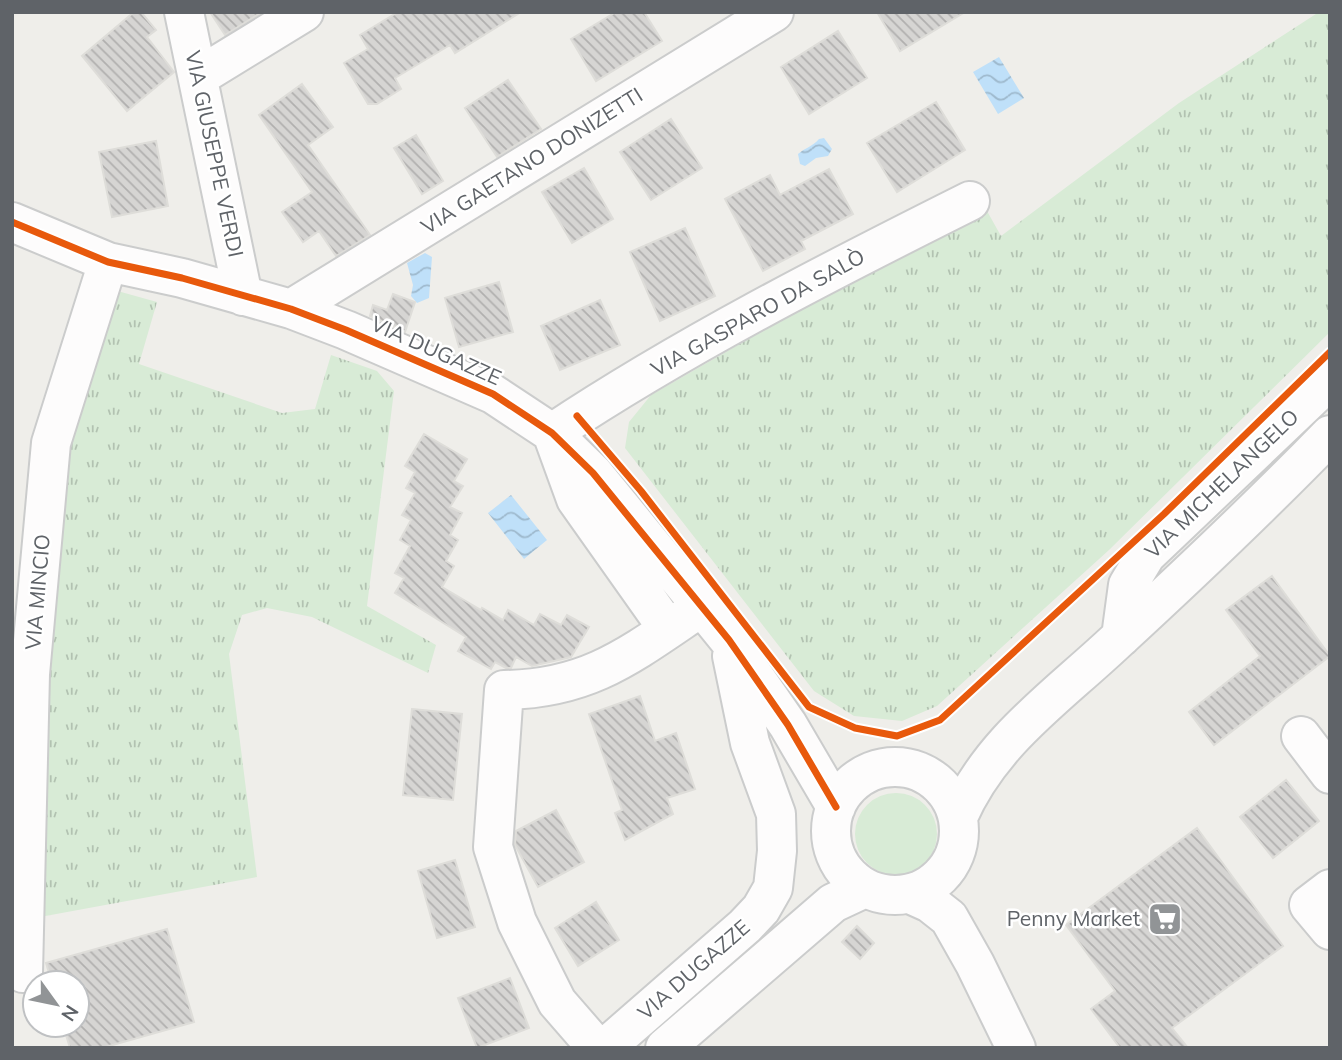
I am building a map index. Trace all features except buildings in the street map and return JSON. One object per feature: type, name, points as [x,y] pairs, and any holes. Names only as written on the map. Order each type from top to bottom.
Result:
[{"type":"street","name":"VIA GIUSEPPE VERDI","points":[[184,12],[243,296]]},
{"type":"street","points":[[198,77],[304,12]]},
{"type":"street","name":"VIA GAETANO DONIZETTI","points":[[291,309],[774,12]]},
{"type":"street","name":"VIA GASPARO DA SALÒ","points":[[552,433],[708,340],[875,248],[970,201]]},
{"type":"street","name":"VIA DUGAZZE","points":[[12,222],[108,262],[182,278],[291,309],[346,330],[493,394],[552,433],[593,473],[729,640],[788,725],[836,807]]},
{"type":"street","name":"VIA MINCIO","points":[[23,969],[21,674],[51,443],[108,262]]},
{"type":"street","name":"VIA MICHELANGELO","points":[[1121,637],[1128,585],[1146,555],[1330,380]]},
{"type":"street","points":[[552,433],[576,499],[668,629]]},
{"type":"street","name":"VIA MICHELANGELO","points":[[958,817],[970,790],[1009,738],[1121,637],[1330,435]]},
{"type":"street","points":[[597,1048],[557,1002],[517,922],[493,847],[504,690],[529,690],[581,679],[626,658],[701,607]]},
{"type":"street","name":"VIA DUGAZZE","points":[[605,1048],[745,926],[761,909],[773,888],[777,851],[776,814],[750,743],[729,640]]},
{"type":"street","name":"VIA DUGAZZE","points":[[788,725],[836,755],[870,772]]},
{"type":"street","points":[[1301,736],[1330,774]]},
{"type":"street","name":"VIA MICHELANGELO","points":[[929,776],[1009,738]]},
{"type":"street","points":[[889,767],[910,768],[929,776],[942,787],[952,801],[958,817],[959,840],[952,861],[941,876],[927,888],[909,894],[879,894],[864,888],[842,869],[831,839],[831,823],[844,792],[855,780],[870,772],[889,767]]},
{"type":"street","points":[[792,939],[835,855]]},
{"type":"street","points":[[952,861],[975,964]]},
{"type":"street","points":[[665,1048],[833,904],[864,888]]},
{"type":"street","points":[[1330,889],[1309,905],[1330,930]]},
{"type":"street","points":[[909,894],[930,903],[949,918],[1016,1048]]},
{"type":"green space","points":[[1319,12],[1330,12],[1330,332],[1109,550],[937,706],[902,721],[854,716],[814,691],[625,448],[629,422],[651,395],[872,268],[987,211],[1001,236],[1179,103]]},
{"type":"green space","points":[[114,290],[157,302],[139,364],[282,413],[315,409],[331,355],[377,371],[394,391],[367,606],[436,645],[428,673],[312,617],[267,608],[242,615],[229,654],[257,877],[40,917],[47,701],[64,473]]},
{"type":"green space","points":[[888,793],[904,793],[919,800],[930,811],[937,826],[934,850],[925,863],[904,875],[888,875],[873,868],[862,857],[855,842],[855,826],[862,811],[873,800]]},
{"type":"water","points":[[999,57],[1024,98],[998,114],[973,72]]},
{"type":"water","points":[[824,138],[832,149],[828,156],[816,158],[805,166],[800,164],[798,154]]},
{"type":"water","points":[[425,253],[432,257],[429,298],[417,303],[411,296],[413,285],[407,263]]},
{"type":"water","points":[[511,495],[547,540],[524,559],[488,513]]},
{"type":"cycle path","points":[[12,222],[108,262],[182,278],[291,309],[346,330],[493,394],[552,433],[593,473],[729,640],[788,725],[836,807]]},
{"type":"cycle path","points":[[577,416],[641,491],[809,707],[855,728],[897,736],[940,720],[1164,514],[1330,352]]},
{"type":"place","name":"Penny Market","points":[[1165,919]]}]
